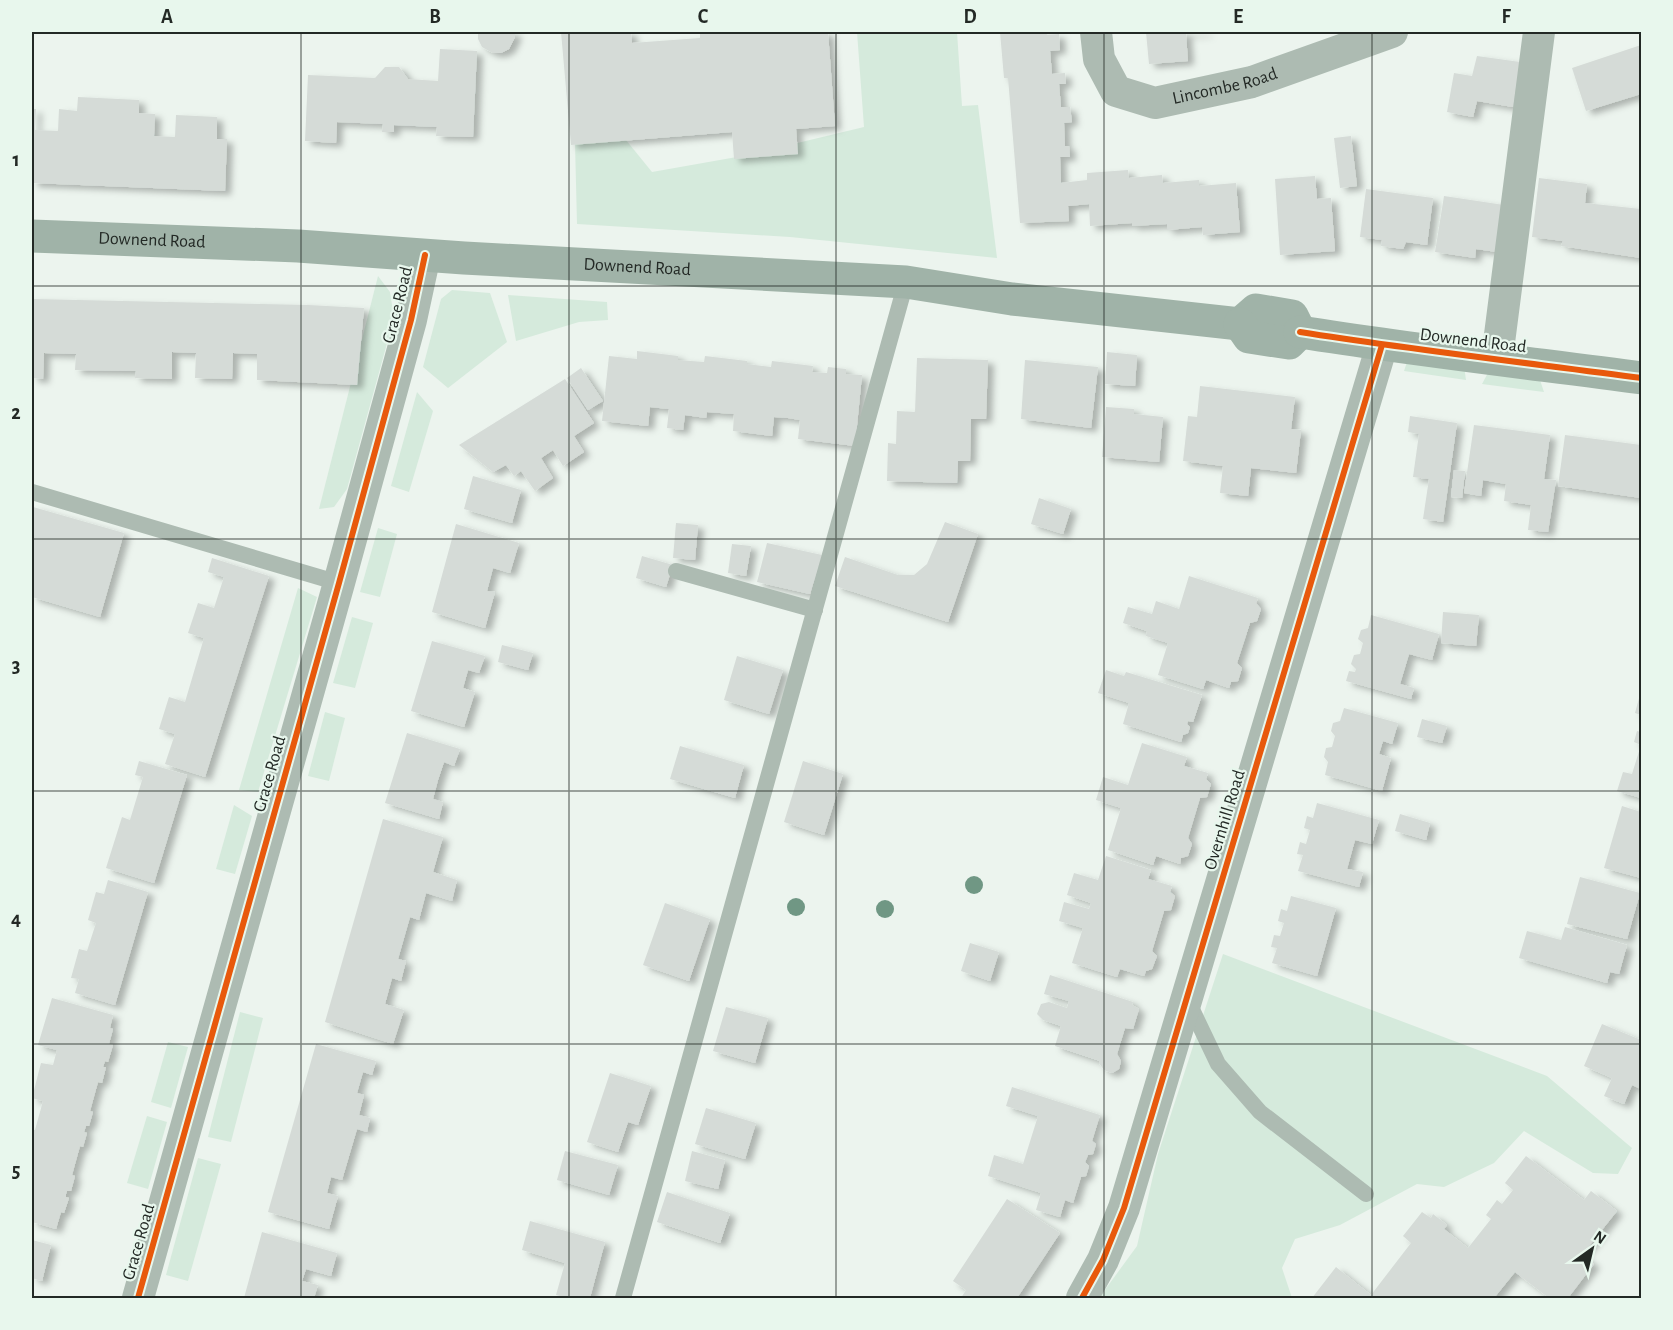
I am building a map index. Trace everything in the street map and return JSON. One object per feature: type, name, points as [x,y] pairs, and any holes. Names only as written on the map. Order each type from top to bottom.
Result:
[{"type":"main road","name":"Downend Road","points":[[32,236],[298,246],[906,282],[1012,300],[1240,324],[1249,337],[1268,341],[1288,343],[1300,332],[1382,345],[1641,378]]},
{"type":"street","name":"Lincombe Road","points":[[1096,32],[1099,59],[1116,91],[1155,103],[1252,82],[1392,32]]},
{"type":"street","points":[[1497,358],[1539,32]]},
{"type":"street","name":"Grace Road","points":[[138,1299],[339,583],[411,320],[425,255]]},
{"type":"street","name":"Overnhill Road","points":[[1082,1299],[1103,1260],[1124,1208],[1382,345]]},
{"type":"lane","points":[[623,1299],[906,282]]},
{"type":"lane","points":[[32,492],[339,583]]},
{"type":"lane","points":[[676,571],[815,610]]},
{"type":"lane","points":[[1187,999],[1218,1064],[1260,1112],[1366,1194]]},
{"type":"green space","points":[[857,32],[957,32],[962,106],[978,105],[997,258],[790,237],[577,224],[575,143],[626,140],[652,172],[748,155],[864,127]]},
{"type":"green space","points":[[378,276],[390,292],[394,318],[347,489],[334,507],[319,509]]},
{"type":"green space","points":[[452,290],[490,293],[507,342],[448,388],[423,367],[441,299]]},
{"type":"green space","points":[[508,295],[607,302],[608,320],[579,322],[516,341]]},
{"type":"green space","points":[[1408,359],[1464,366],[1466,380],[1404,371]]},
{"type":"green space","points":[[1489,371],[1539,377],[1544,392],[1482,384]]},
{"type":"green space","points":[[417,392],[433,411],[409,492],[391,486]]},
{"type":"green space","points":[[378,528],[397,534],[380,597],[360,592]]},
{"type":"green space","points":[[298,588],[317,597],[258,792],[239,790]]},
{"type":"green space","points":[[352,617],[373,623],[355,688],[333,683]]},
{"type":"green space","points":[[325,712],[345,718],[329,781],[308,776]]},
{"type":"green space","points":[[234,805],[252,816],[235,874],[216,869]]},
{"type":"green space","points":[[1223,954],[1547,1076],[1632,1148],[1618,1174],[1593,1173],[1524,1131],[1494,1163],[1444,1187],[1417,1184],[1340,1225],[1295,1239],[1282,1268],[1292,1298],[1099,1298],[1137,1246],[1158,1154]]},
{"type":"green space","points":[[240,1012],[263,1018],[231,1142],[208,1137]]},
{"type":"green space","points":[[168,1042],[188,1047],[171,1108],[151,1102]]},
{"type":"green space","points":[[147,1116],[167,1122],[148,1189],[127,1183]]},
{"type":"green space","points":[[198,1158],[221,1164],[188,1281],[166,1275]]},
{"type":"building","points":[[478,32],[515,32],[515,37],[509,49],[501,53],[493,53],[482,47],[478,39]]},
{"type":"building","points":[[561,32],[631,32],[632,43],[700,38],[700,32],[828,32],[835,126],[796,129],[798,154],[734,159],[732,132],[571,145]]},
{"type":"building","points":[[1000,32],[1059,34],[1060,50],[1050,51],[1052,74],[1065,73],[1066,84],[1059,84],[1061,107],[1070,107],[1072,122],[1064,123],[1065,146],[1069,146],[1070,157],[1060,157],[1061,183],[1087,180],[1087,173],[1128,170],[1129,178],[1162,175],[1163,183],[1199,180],[1199,186],[1236,183],[1240,232],[1203,235],[1202,227],[1167,230],[1167,224],[1132,226],[1132,223],[1090,226],[1089,204],[1068,206],[1069,221],[1020,223],[1008,78],[1004,78]]},
{"type":"building","points":[[1146,32],[1207,33],[1186,34],[1188,61],[1149,64]]},
{"type":"building","points":[[1641,45],[1641,94],[1586,111],[1572,68]]},
{"type":"building","points":[[440,49],[477,51],[473,137],[436,136],[437,127],[394,125],[394,132],[382,132],[383,124],[337,122],[336,143],[305,141],[308,75],[375,78],[385,67],[399,67],[408,79],[438,81]]},
{"type":"building","points":[[1477,56],[1520,62],[1513,107],[1477,101],[1473,117],[1447,112],[1454,73],[1472,76]]},
{"type":"building","points":[[78,97],[139,100],[139,113],[155,114],[154,136],[175,137],[176,115],[217,117],[217,139],[227,139],[225,191],[32,183],[32,109],[36,109],[35,130],[58,131],[59,109],[77,111]]},
{"type":"building","points":[[1351,136],[1357,186],[1340,188],[1334,138]]},
{"type":"building","points":[[1315,176],[1317,199],[1331,198],[1335,251],[1280,255],[1275,179]]},
{"type":"building","points":[[1539,178],[1587,184],[1585,203],[1641,209],[1641,258],[1561,246],[1563,241],[1532,237]]},
{"type":"building","points":[[1366,189],[1433,198],[1427,245],[1406,242],[1403,249],[1381,246],[1382,240],[1360,237]]},
{"type":"building","points":[[1444,196],[1504,205],[1497,252],[1476,249],[1475,258],[1435,252]]},
{"type":"building","points":[[32,299],[364,308],[357,385],[257,380],[257,354],[233,353],[232,379],[195,378],[196,353],[172,352],[172,379],[135,378],[136,371],[75,370],[76,354],[44,353],[43,379],[32,378]]},
{"type":"building","points":[[637,351],[678,356],[678,360],[704,362],[705,356],[747,361],[747,364],[771,367],[772,361],[813,366],[812,372],[827,373],[828,367],[846,369],[846,374],[862,375],[855,446],[798,439],[800,420],[788,418],[774,417],[772,436],[733,431],[734,414],[707,412],[706,418],[685,415],[683,430],[667,428],[669,409],[650,407],[648,426],[602,421],[609,356],[637,359]]},
{"type":"building","points":[[1107,352],[1137,355],[1135,386],[1105,384]]},
{"type":"building","points":[[917,358],[988,360],[986,419],[971,419],[970,461],[958,461],[957,483],[887,481],[888,443],[896,444],[897,411],[915,412]]},
{"type":"building","points":[[1025,360],[1098,367],[1091,428],[1021,419]]},
{"type":"building","points":[[581,368],[603,401],[588,410],[567,378]]},
{"type":"building","points":[[565,379],[594,423],[574,436],[584,452],[563,466],[553,450],[541,458],[553,478],[535,491],[521,471],[514,476],[506,465],[493,472],[459,445]]},
{"type":"building","points":[[1200,386],[1295,397],[1291,429],[1301,430],[1296,473],[1251,468],[1248,496],[1220,493],[1223,466],[1183,461],[1188,416],[1197,417]]},
{"type":"building","points":[[1106,407],[1134,409],[1134,414],[1163,417],[1159,462],[1102,457]]},
{"type":"building","points":[[1410,416],[1457,423],[1443,522],[1423,519],[1429,479],[1413,477],[1419,434],[1408,432]]},
{"type":"building","points":[[1474,425],[1550,435],[1544,479],[1556,480],[1548,532],[1528,530],[1531,505],[1504,501],[1506,484],[1483,480],[1481,496],[1464,493]]},
{"type":"building","points":[[1565,435],[1641,445],[1641,498],[1558,486]]},
{"type":"building","points":[[1454,470],[1465,471],[1462,498],[1451,497]]},
{"type":"building","points":[[473,476],[521,490],[512,523],[464,509]]},
{"type":"building","points":[[1039,498],[1071,509],[1063,534],[1031,524]]},
{"type":"building","points":[[33,507],[124,533],[100,617],[32,597]]},
{"type":"building","points":[[945,522],[978,534],[948,622],[835,586],[845,557],[898,575],[914,575],[927,564]]},
{"type":"building","points":[[676,523],[698,525],[695,560],[673,558]]},
{"type":"building","points":[[456,524],[519,543],[510,573],[493,568],[487,591],[495,592],[485,628],[432,612]]},
{"type":"building","points":[[767,543],[822,555],[810,594],[757,582]]},
{"type":"building","points":[[732,544],[751,546],[746,576],[728,573]]},
{"type":"building","points":[[642,556],[673,565],[666,587],[636,578]]},
{"type":"building","points":[[212,558],[269,576],[205,777],[165,764],[175,734],[159,729],[169,697],[185,702],[204,638],[188,633],[198,603],[214,608],[224,577],[208,572]]},
{"type":"building","points":[[1189,576],[1258,598],[1256,603],[1261,609],[1257,621],[1250,623],[1237,663],[1242,668],[1238,681],[1231,682],[1229,688],[1206,680],[1203,689],[1158,675],[1168,643],[1146,636],[1147,631],[1123,623],[1128,607],[1152,614],[1156,601],[1179,609]]},
{"type":"building","points":[[1443,612],[1479,615],[1476,646],[1441,643]]},
{"type":"building","points":[[1371,615],[1439,634],[1432,660],[1409,654],[1400,684],[1414,688],[1411,699],[1346,681],[1349,671],[1355,672],[1356,669],[1351,664],[1354,655],[1360,654],[1363,643],[1358,639],[1361,630],[1368,628]]},
{"type":"building","points":[[432,641],[485,656],[479,673],[468,670],[463,688],[475,692],[464,727],[411,711]]},
{"type":"building","points":[[502,645],[533,653],[528,670],[498,662]]},
{"type":"building","points":[[737,656],[783,670],[769,714],[724,700]]},
{"type":"building","points":[[1106,670],[1124,676],[1126,672],[1202,695],[1193,722],[1188,721],[1187,724],[1190,727],[1188,733],[1183,735],[1181,742],[1123,724],[1129,703],[1098,693]]},
{"type":"building","points":[[1641,691],[1641,715],[1635,713]]},
{"type":"building","points":[[1344,708],[1398,723],[1392,744],[1383,741],[1379,754],[1391,758],[1382,791],[1325,775],[1328,762],[1324,757],[1326,748],[1332,747],[1335,736],[1331,731],[1333,723],[1340,721]]},
{"type":"building","points":[[1422,719],[1447,726],[1442,743],[1417,737]]},
{"type":"building","points":[[1637,731],[1641,732],[1641,745],[1634,742]]},
{"type":"building","points":[[407,733],[460,749],[454,766],[444,762],[438,780],[433,799],[443,802],[439,819],[385,803]]},
{"type":"building","points":[[1142,743],[1187,757],[1184,766],[1208,773],[1206,779],[1211,784],[1207,797],[1200,798],[1188,838],[1192,844],[1188,856],[1181,858],[1180,864],[1156,856],[1153,865],[1108,850],[1121,808],[1096,800],[1103,777],[1128,785]]},
{"type":"building","points":[[1641,745],[1641,798],[1617,791],[1623,772],[1632,774]]},
{"type":"building","points":[[680,746],[744,765],[735,798],[670,779]]},
{"type":"building","points":[[139,761],[187,775],[154,883],[106,868],[122,817],[130,820],[143,777],[135,775]]},
{"type":"building","points":[[803,761],[843,774],[824,835],[784,822]]},
{"type":"building","points":[[1317,803],[1379,820],[1372,844],[1355,840],[1347,869],[1363,872],[1359,887],[1298,871],[1303,855],[1297,854],[1300,842],[1306,844],[1310,830],[1304,828],[1307,816],[1313,818]]},
{"type":"building","points":[[1622,806],[1641,812],[1641,878],[1604,868]]},
{"type":"building","points":[[1400,814],[1430,823],[1426,840],[1395,831]]},
{"type":"building","points":[[383,819],[443,837],[433,872],[457,880],[452,901],[426,893],[419,920],[410,917],[398,959],[406,961],[401,981],[392,978],[385,1004],[404,1010],[393,1044],[325,1022]]},
{"type":"building","points":[[1106,856],[1151,870],[1148,879],[1172,886],[1170,892],[1175,896],[1171,910],[1164,911],[1152,951],[1157,956],[1152,969],[1146,971],[1144,976],[1120,969],[1117,977],[1072,963],[1083,928],[1059,921],[1064,902],[1089,909],[1091,903],[1067,895],[1074,873],[1098,880]]},
{"type":"building","points":[[1580,877],[1640,893],[1627,939],[1567,924]]},
{"type":"building","points":[[108,880],[148,892],[115,1005],[75,993],[79,979],[71,978],[79,949],[87,951],[96,923],[88,920],[96,892],[104,894]]},
{"type":"building","points":[[1291,896],[1336,908],[1317,976],[1272,963],[1277,948],[1271,947],[1274,935],[1280,936],[1284,923],[1278,921],[1281,909],[1287,911]]},
{"type":"building","points":[[665,903],[710,919],[689,981],[643,965]]},
{"type":"building","points":[[1565,927],[1627,945],[1619,974],[1610,972],[1607,983],[1519,958],[1527,931],[1561,940]]},
{"type":"building","points":[[970,943],[999,952],[990,981],[961,971]]},
{"type":"building","points":[[1050,975],[1133,1002],[1132,1005],[1139,1009],[1133,1029],[1125,1028],[1117,1054],[1121,1061],[1119,1069],[1112,1073],[1104,1070],[1100,1061],[1055,1046],[1061,1026],[1043,1020],[1037,1014],[1041,1004],[1049,1002],[1067,1008],[1069,1001],[1044,994]]},
{"type":"building","points":[[52,998],[113,1015],[110,1028],[113,1029],[109,1044],[113,1045],[108,1062],[105,1061],[103,1067],[106,1067],[102,1083],[98,1082],[90,1111],[93,1112],[89,1126],[86,1126],[84,1132],[87,1133],[83,1147],[80,1146],[72,1175],[75,1176],[71,1191],[67,1191],[66,1194],[69,1198],[64,1213],[61,1212],[56,1229],[32,1222],[32,1129],[35,1130],[43,1101],[32,1098],[41,1063],[53,1065],[57,1050],[38,1045]]},
{"type":"building","points":[[726,1007],[768,1018],[755,1063],[713,1051]]},
{"type":"building","points":[[1602,1024],[1641,1040],[1641,1089],[1632,1085],[1624,1104],[1604,1096],[1612,1078],[1584,1066]]},
{"type":"building","points":[[316,1044],[376,1061],[372,1075],[363,1072],[357,1093],[364,1095],[359,1115],[370,1118],[367,1132],[357,1129],[342,1180],[331,1177],[327,1193],[338,1196],[329,1229],[268,1212]]},
{"type":"building","points":[[610,1073],[651,1086],[638,1125],[628,1122],[618,1152],[587,1142]]},
{"type":"building","points":[[1012,1087],[1100,1115],[1092,1141],[1096,1144],[1093,1154],[1088,1155],[1085,1162],[1089,1166],[1086,1176],[1081,1177],[1073,1203],[1065,1200],[1060,1217],[1036,1210],[1041,1193],[988,1176],[994,1155],[1023,1164],[1038,1116],[1006,1106]]},
{"type":"building","points":[[706,1108],[756,1123],[745,1159],[695,1144]]},
{"type":"building","points":[[565,1151],[618,1165],[609,1195],[557,1180]]},
{"type":"building","points":[[692,1151],[725,1160],[718,1189],[685,1181]]},
{"type":"building","points":[[1526,1156],[1584,1200],[1591,1191],[1617,1211],[1582,1255],[1594,1264],[1568,1298],[1549,1298],[1515,1272],[1494,1298],[1312,1298],[1336,1267],[1371,1295],[1411,1243],[1403,1236],[1422,1212],[1431,1218],[1433,1214],[1447,1225],[1444,1229],[1468,1248],[1491,1219],[1486,1215],[1497,1200],[1502,1204],[1513,1190],[1505,1183]]},
{"type":"building","points":[[667,1192],[730,1213],[720,1243],[657,1222]]},
{"type":"building","points":[[1007,1199],[1060,1233],[1017,1298],[961,1298],[966,1290],[953,1281]]},
{"type":"building","points":[[530,1221],[605,1242],[590,1298],[568,1298],[556,1295],[565,1263],[522,1250]]},
{"type":"building","points":[[262,1232],[337,1253],[331,1276],[306,1269],[302,1281],[318,1285],[314,1298],[244,1298]]},
{"type":"building","points":[[32,1240],[51,1245],[42,1281],[32,1278]]},
{"type":"cycle path","points":[[138,1298],[339,583],[411,320],[425,255]]},
{"type":"cycle path","points":[[1300,332],[1642,378]]},
{"type":"cycle path","points":[[1082,1298],[1103,1260],[1124,1208],[1382,345]]}]
